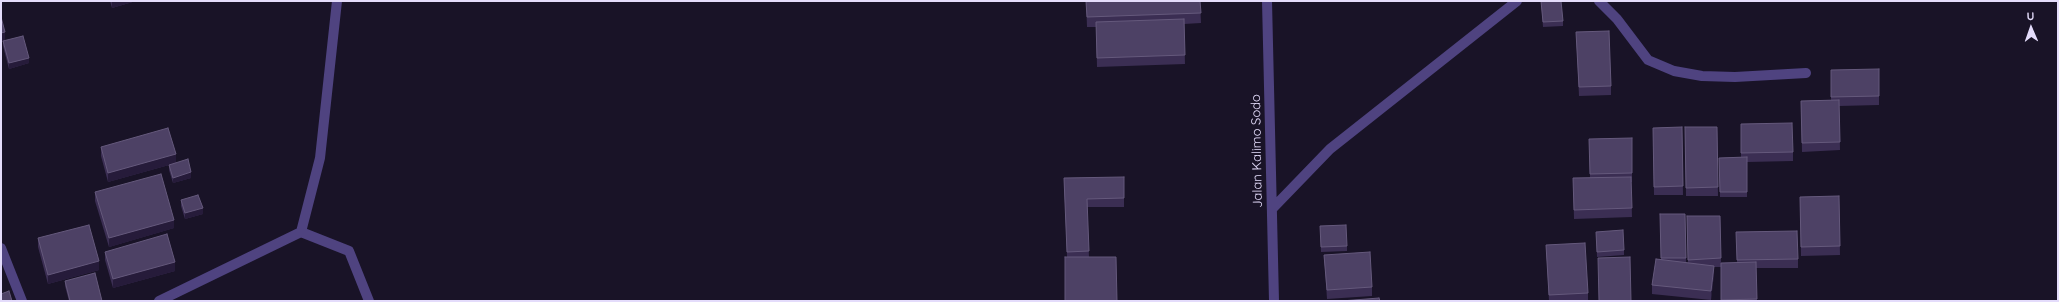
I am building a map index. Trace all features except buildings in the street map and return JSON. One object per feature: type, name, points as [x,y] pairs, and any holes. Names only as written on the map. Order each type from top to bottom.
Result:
[{"type":"street","points":[[300,232],[320,158],[337,1]]},
{"type":"street","name":"Jalan Kalimo Sodo","points":[[1267,1],[1274,301]]},
{"type":"street","points":[[1272,209],[1330,149],[1517,1]]},
{"type":"street","points":[[1599,1],[1617,19],[1648,60],[1674,71],[1702,76],[1735,77],[1806,73]]},
{"type":"street","points":[[159,301],[300,232],[348,251],[369,301]]},
{"type":"street","points":[[1,248],[22,301]]}]
